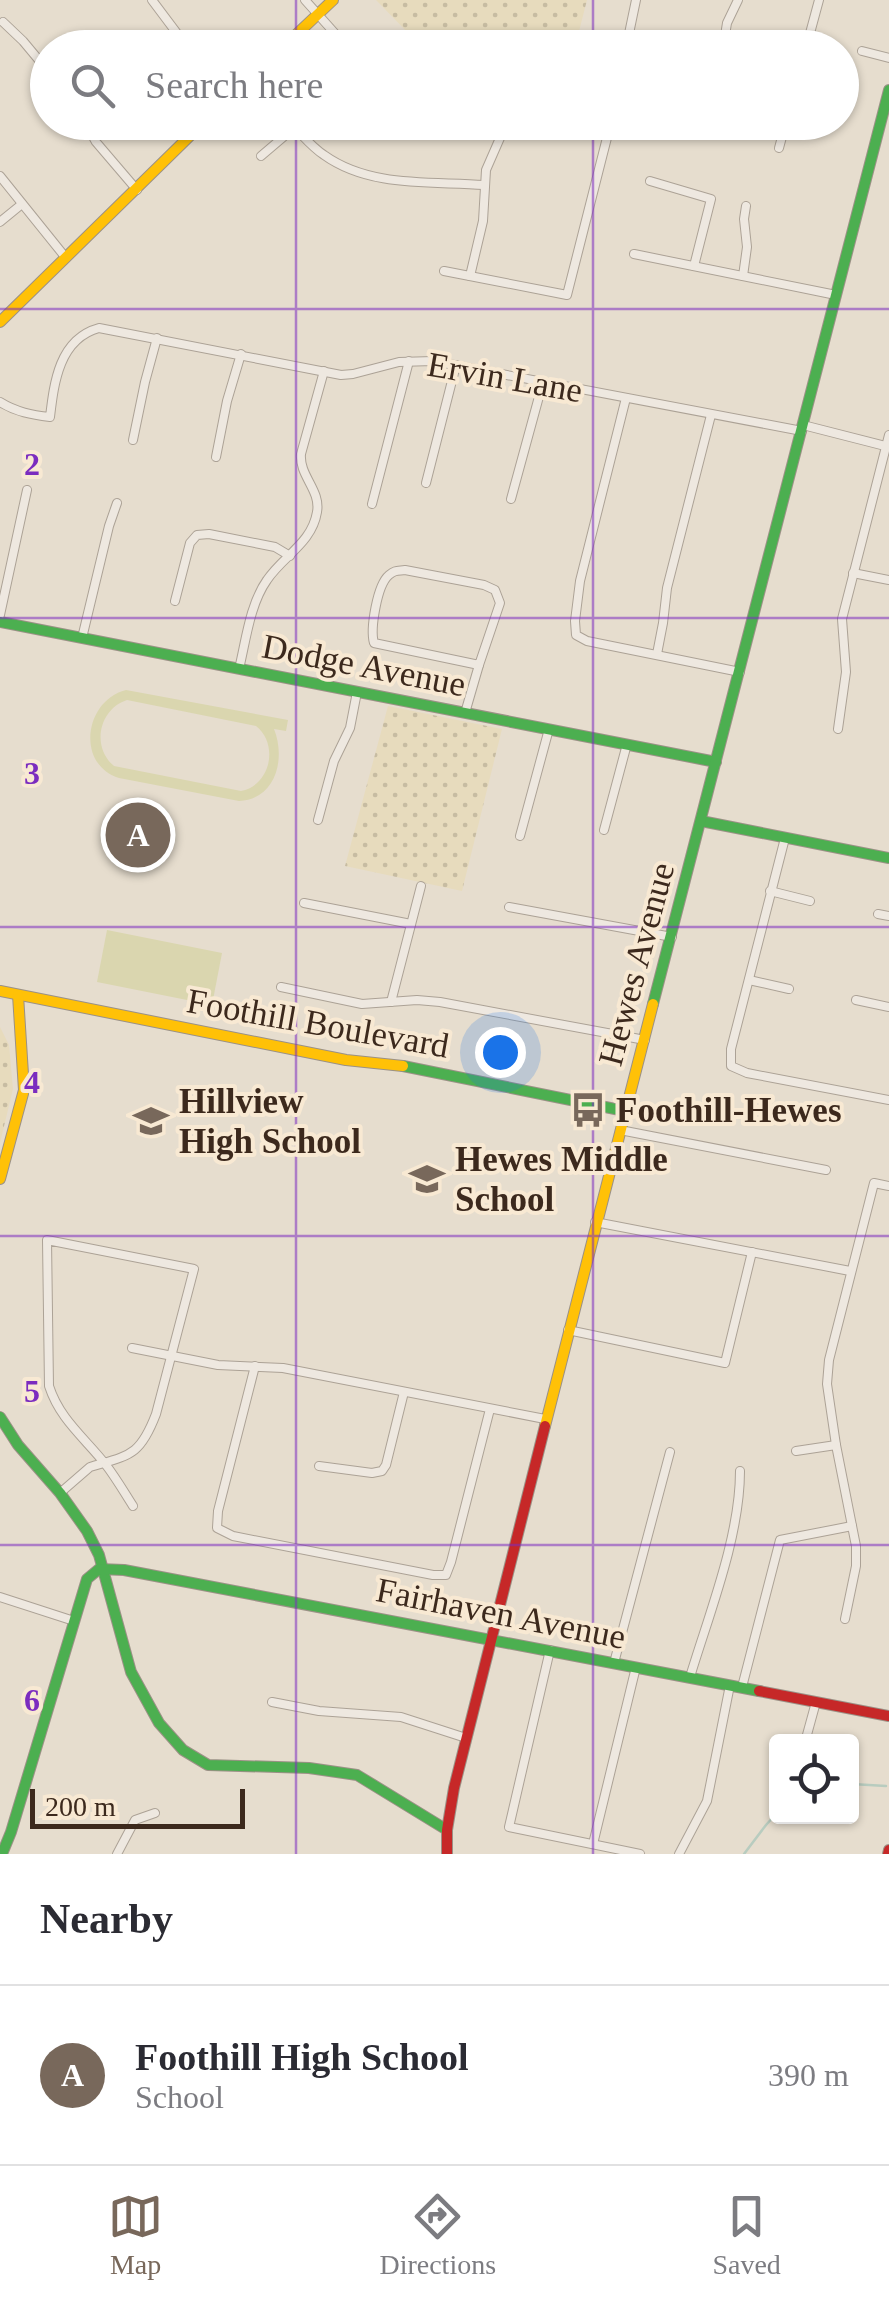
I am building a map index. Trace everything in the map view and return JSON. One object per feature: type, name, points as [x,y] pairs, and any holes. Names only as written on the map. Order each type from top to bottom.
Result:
[{"type":"street","points":[[152,0],[174,30]]},
{"type":"street","points":[[304,0],[331,30]]},
{"type":"street","points":[[301,30],[333,0]]},
{"type":"street","points":[[630,30],[636,0]]},
{"type":"street","points":[[726,30],[738,0]]},
{"type":"street","points":[[811,30],[819,0]]},
{"type":"street","points":[[4,22],[30,49]]},
{"type":"street","points":[[862,51],[889,58]]},
{"type":"street","name":"Hewes Avenue","points":[[447,1854],[454,1788],[545,1420],[889,90]]},
{"type":"street","points":[[95,140],[137,190]]},
{"type":"street","points":[[0,322],[186,140]]},
{"type":"street","points":[[261,156],[280,140]]},
{"type":"street","points":[[310,140],[322,154],[360,173],[410,182],[484,185]]},
{"type":"street","points":[[470,276],[483,221],[484,185],[499,140]]},
{"type":"street","points":[[444,271],[567,295],[606,140]]},
{"type":"street","points":[[780,148],[782,140]]},
{"type":"street","points":[[0,176],[66,258]]},
{"type":"street","points":[[650,181],[711,200],[694,266]]},
{"type":"street","points":[[0,222],[22,204]]},
{"type":"street","points":[[743,276],[746,206]]},
{"type":"street","points":[[634,254],[836,295]]},
{"type":"street","name":"Ervin Lane","points":[[0,402],[26,414],[50,417],[56,372],[77,340],[91,330],[110,329],[353,374],[409,360],[433,361],[888,447]]},
{"type":"street","points":[[133,440],[157,338]]},
{"type":"street","points":[[216,456],[241,354]]},
{"type":"street","points":[[372,504],[409,360]]},
{"type":"street","points":[[426,483],[456,366]]},
{"type":"street","points":[[240,669],[260,590],[309,533],[317,512],[318,501],[300,463],[324,371]]},
{"type":"street","points":[[511,499],[543,382]]},
{"type":"street","points":[[626,398],[580,581],[576,636],[740,672]]},
{"type":"street","points":[[657,654],[667,588],[711,414]]},
{"type":"street","points":[[838,729],[846,672],[842,619],[889,435]]},
{"type":"street","points":[[0,619],[26,490]]},
{"type":"street","points":[[82,638],[117,503]]},
{"type":"street","points":[[175,601],[190,543],[198,535],[275,547],[290,556]]},
{"type":"street","points":[[465,713],[500,602],[495,590],[405,570],[393,571],[384,579],[370,630],[374,642],[480,665]]},
{"type":"street","points":[[852,573],[889,580]]},
{"type":"street","name":"Dodge Avenue","points":[[0,619],[716,762]]},
{"type":"street","points":[[318,820],[334,761],[350,728],[358,692]]},
{"type":"street","points":[[520,836],[549,729]]},
{"type":"street","points":[[604,830],[626,744]]},
{"type":"street","points":[[702,821],[889,858]]},
{"type":"street","points":[[785,838],[731,1049],[731,1066],[748,1073],[889,1100]]},
{"type":"street","points":[[391,1002],[422,886]]},
{"type":"street","points":[[770,891],[810,901]]},
{"type":"street","points":[[304,903],[411,924]]},
{"type":"street","points":[[510,907],[672,937]]},
{"type":"street","points":[[878,914],[889,916]]},
{"type":"street","points":[[749,980],[789,990]]},
{"type":"street","points":[[281,988],[362,1004],[440,1002],[645,1040]]},
{"type":"street","name":"Foothill Boulevard","points":[[0,991],[625,1111]]},
{"type":"street","points":[[0,1179],[24,1090],[18,995]]},
{"type":"street","points":[[856,1000],[889,1007]]},
{"type":"street","points":[[620,1130],[826,1170]]},
{"type":"street","points":[[846,1618],[856,1546],[827,1384],[829,1360],[874,1183],[889,1186]]},
{"type":"street","points":[[595,1222],[850,1272]]},
{"type":"street","points":[[60,1493],[90,1467],[105,1464],[128,1456],[149,1433],[194,1268],[46,1240],[49,1386],[57,1408],[105,1464],[133,1506]]},
{"type":"street","points":[[568,1330],[724,1362],[752,1252]]},
{"type":"street","points":[[132,1348],[218,1365],[283,1368],[545,1420]]},
{"type":"street","points":[[255,1366],[217,1528],[233,1536],[434,1576],[446,1574],[451,1562],[490,1409]]},
{"type":"street","points":[[320,1466],[382,1471],[404,1392]]},
{"type":"street","points":[[0,1416],[18,1446],[88,1531],[103,1568],[131,1672],[159,1723],[183,1750],[208,1764],[357,1774],[447,1830]]},
{"type":"street","points":[[796,1451],[836,1445]]},
{"type":"street","points":[[614,1663],[670,1452]]},
{"type":"street","points":[[690,1677],[708,1626],[740,1500],[740,1471]]},
{"type":"street","points":[[679,1854],[708,1801],[736,1686],[780,1540],[852,1526]]},
{"type":"street","points":[[2,1854],[12,1832],[87,1579],[103,1568]]},
{"type":"street","name":"Fairhaven Avenue","points":[[103,1568],[889,1716]]},
{"type":"street","points":[[0,1596],[74,1620]]},
{"type":"street","points":[[550,1650],[509,1827],[640,1854]]},
{"type":"street","points":[[593,1844],[636,1667]]},
{"type":"street","points":[[272,1702],[333,1713],[390,1715],[466,1738]]},
{"type":"street","points":[[807,1734],[816,1702]]},
{"type":"street","points":[[117,1854],[136,1820],[155,1813]]},
{"type":"shaded area","points":[[376,0],[587,0],[579,30],[405,30]]},
{"type":"shaded area","points":[[126,690],[288,720],[286,731],[274,729],[279,753],[275,776],[262,793],[239,801],[119,778],[105,771],[91,747],[94,719],[112,696]],"holes":[[[127,700],[256,726],[268,743],[268,763],[259,781],[241,791],[114,766],[102,749],[101,729],[105,720],[110,711]]]},
{"type":"shaded area","points":[[388,706],[502,729],[462,891],[345,866]]},
{"type":"shaded area","points":[[107,930],[222,953],[212,1005],[97,982]]},
{"type":"shaded area","points":[[0,1027],[9,1045],[13,1089],[0,1143]]},
{"type":"waterway","points":[[859,1784],[886,1786]]},
{"type":"waterway","points":[[744,1854],[769,1822]]},
{"type":"traffic: fast","points":[[653,1004],[889,90]]},
{"type":"traffic: fast","points":[[0,622],[716,762]]},
{"type":"traffic: fast","points":[[701,821],[889,858]]},
{"type":"traffic: fast","points":[[403,1066],[625,1111]]},
{"type":"traffic: fast","points":[[0,1417],[87,1531],[99,1555],[131,1672],[159,1723],[183,1750],[208,1765],[309,1768],[357,1775],[447,1830]]},
{"type":"traffic: fast","points":[[2,1854],[87,1579],[99,1569],[124,1570],[759,1691]]},
{"type":"traffic: slow","points":[[301,30],[333,0]]},
{"type":"traffic: slow","points":[[0,322],[186,140]]},
{"type":"traffic: slow","points":[[0,991],[346,1060],[403,1066]]},
{"type":"traffic: slow","points":[[0,1179],[24,1090],[18,995]]},
{"type":"traffic: slow","points":[[545,1426],[653,1004]]},
{"type":"traffic: jam","points":[[447,1854],[454,1788],[545,1426]]},
{"type":"traffic: jam","points":[[759,1691],[889,1716]]},
{"type":"traffic: jam","points":[[888,1854],[889,1850]]},
{"type":"place","name":"Foothill High School","points":[[138,835]]},
{"type":"place","name":"Foothill-Hewes","points":[[588,1110]]},
{"type":"place","name":"Hillview High School","points":[[151,1121]]},
{"type":"place","name":"Hewes Middle School","points":[[427,1179]]}]
